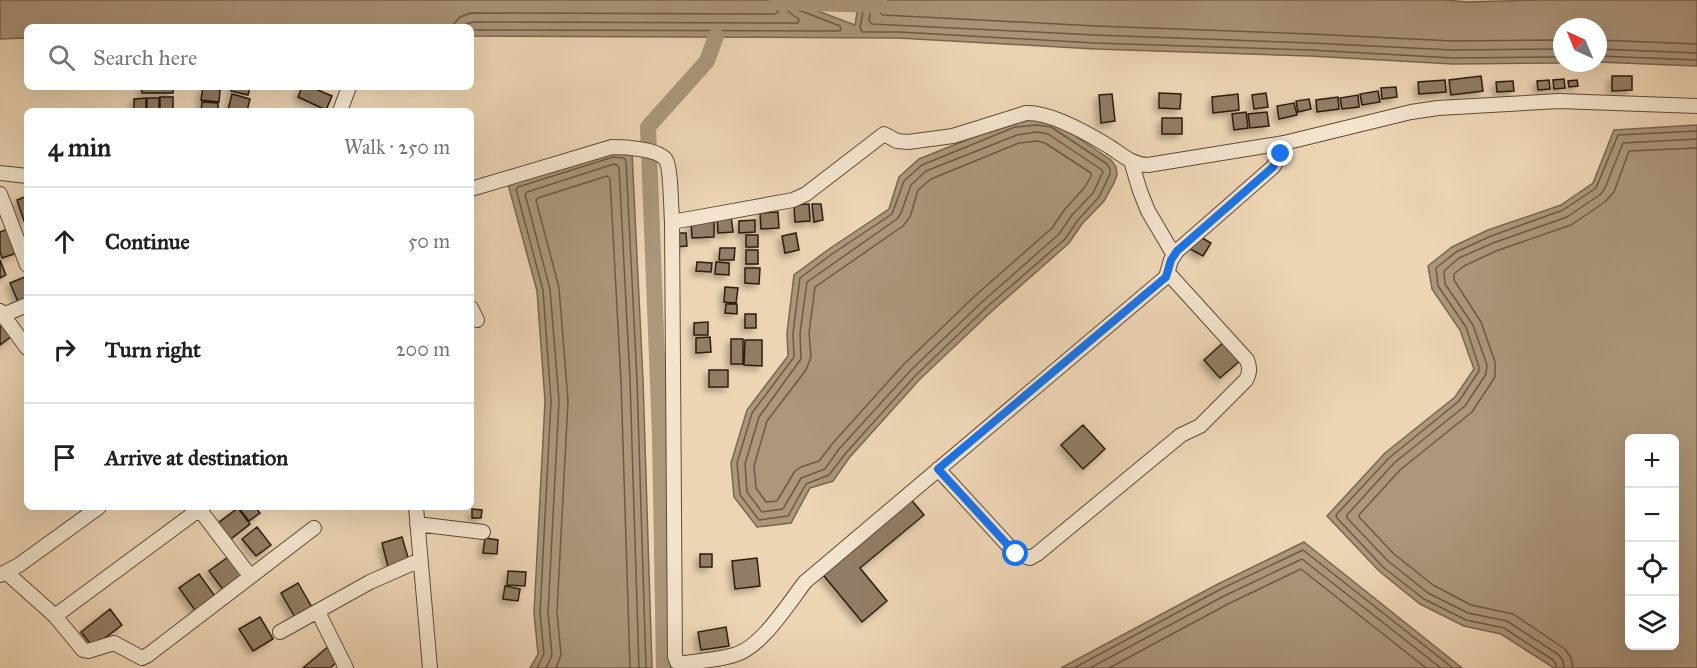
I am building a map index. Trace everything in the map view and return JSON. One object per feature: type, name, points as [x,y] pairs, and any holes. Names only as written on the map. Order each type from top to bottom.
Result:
[{"type":"street","points":[[341,108],[348,90]]},
{"type":"street","points":[[672,222],[793,200],[806,194],[884,134],[897,141],[908,142],[953,136],[1026,113],[1045,115],[1090,136],[1131,161],[1140,165],[1148,165],[1284,143],[1411,112],[1438,108],[1558,101],[1697,106]]},
{"type":"street","points":[[474,188],[612,147],[660,154],[668,164],[672,222],[675,657],[677,662],[683,663],[735,655],[750,648],[762,637],[805,582],[1166,277],[1174,255],[1273,167],[1281,154],[1284,143]]},
{"type":"street","points":[[1131,161],[1148,211],[1174,255]]},
{"type":"street","points":[[0,173],[24,176]]},
{"type":"street","points":[[0,194],[24,258]]},
{"type":"street","points":[[938,469],[1016,554],[1030,558],[1181,435],[1200,426],[1245,380],[1250,373],[1250,366],[1168,273]]},
{"type":"street","points":[[24,306],[1,313],[24,344]]},
{"type":"street","points":[[95,510],[3,574],[55,615],[83,650],[88,651],[114,643],[139,657],[146,658],[314,528]]},
{"type":"street","points":[[416,510],[430,668]]},
{"type":"street","points":[[55,615],[197,511],[203,514],[250,576]]},
{"type":"street","points":[[417,524],[483,532]]},
{"type":"street","points":[[280,632],[370,582],[420,560]]},
{"type":"street","points":[[318,612],[346,668]]},
{"type":"water","points":[[0,0],[800,0],[799,4],[855,25],[859,0],[1446,0],[1467,2],[1697,0],[1697,66],[1607,62],[1607,18],[1553,18],[1553,63],[1453,64],[898,38],[474,36],[474,24],[24,24],[24,38],[0,39]]},
{"type":"water","points":[[1037,119],[1053,121],[1111,160],[1116,167],[1117,175],[1104,201],[1082,224],[1069,243],[920,379],[849,458],[833,481],[810,488],[791,523],[757,527],[734,497],[731,463],[747,410],[788,356],[787,333],[794,275],[889,209],[899,177],[919,159],[1014,121]]},
{"type":"water","points":[[1697,125],[1697,668],[1554,668],[1501,634],[1464,626],[1420,604],[1379,571],[1327,516],[1385,453],[1455,397],[1474,369],[1460,330],[1432,289],[1428,266],[1452,247],[1488,230],[1561,205],[1593,183],[1614,130]]},
{"type":"water","points":[[612,150],[632,153],[643,380],[652,668],[530,668],[538,654],[534,613],[545,401],[537,291],[508,184]]},
{"type":"water","points":[[1304,542],[1462,668],[1061,668],[1218,584]]},
{"type":"building","points":[[1481,76],[1483,91],[1451,95],[1449,80]]},
{"type":"building","points":[[1612,76],[1632,76],[1632,90],[1612,91]]},
{"type":"building","points":[[1564,79],[1565,88],[1554,89],[1553,80]]},
{"type":"building","points":[[1445,80],[1446,92],[1419,94],[1418,82]]},
{"type":"building","points":[[1549,80],[1550,89],[1538,90],[1537,81]]},
{"type":"building","points":[[1577,80],[1578,86],[1569,87],[1568,81]]},
{"type":"building","points":[[1513,81],[1514,91],[1497,92],[1496,82]]},
{"type":"building","points":[[1396,87],[1397,97],[1382,99],[1381,88]]},
{"type":"building","points":[[142,90],[173,90],[173,93],[142,93]]},
{"type":"building","points":[[203,90],[220,90],[219,102],[201,100]]},
{"type":"building","points":[[231,90],[249,90],[248,95]]},
{"type":"building","points":[[301,90],[318,90],[332,96],[327,108],[322,108],[298,97]]},
{"type":"building","points":[[1378,91],[1380,102],[1362,105],[1360,94]]},
{"type":"building","points":[[1159,93],[1181,94],[1180,109],[1159,108]]},
{"type":"building","points":[[1266,93],[1268,107],[1254,109],[1252,95]]},
{"type":"building","points":[[232,94],[250,99],[248,108],[228,108]]},
{"type":"building","points":[[1112,94],[1115,121],[1101,123],[1099,95]]},
{"type":"building","points":[[1238,94],[1239,110],[1213,113],[1212,97]]},
{"type":"building","points":[[1358,95],[1359,107],[1342,109],[1340,98]]},
{"type":"building","points":[[160,97],[173,97],[173,108],[160,108]]},
{"type":"building","points":[[1338,97],[1339,109],[1317,112],[1316,100]]},
{"type":"building","points":[[146,98],[146,108],[134,108],[134,99]]},
{"type":"building","points":[[147,98],[159,98],[159,108],[147,108]]},
{"type":"building","points":[[1309,99],[1311,109],[1298,112],[1296,101]]},
{"type":"building","points":[[202,102],[218,103],[218,108],[201,108]]},
{"type":"building","points":[[1294,103],[1297,115],[1279,119],[1277,106]]},
{"type":"building","points":[[1246,112],[1248,128],[1234,130],[1232,114]]},
{"type":"building","points":[[1267,112],[1269,126],[1250,128],[1248,114]]},
{"type":"building","points":[[1162,118],[1182,118],[1182,134],[1162,134]]},
{"type":"building","points":[[24,197],[24,221],[17,200]]},
{"type":"building","points":[[809,204],[810,221],[795,222],[794,205]]},
{"type":"building","points":[[812,204],[821,204],[823,220],[814,222]]},
{"type":"building","points":[[778,212],[779,228],[761,229],[760,213]]},
{"type":"building","points":[[731,216],[733,232],[718,233],[717,217]]},
{"type":"building","points":[[714,220],[714,237],[692,238],[691,221]]},
{"type":"building","points":[[755,220],[755,232],[739,233],[739,221]]},
{"type":"building","points":[[8,229],[17,253],[2,258],[0,232]]},
{"type":"building","points":[[675,233],[686,233],[687,246],[675,247]]},
{"type":"building","points":[[796,233],[799,250],[785,253],[782,236]]},
{"type":"building","points":[[746,235],[758,235],[758,247],[746,247]]},
{"type":"building","points":[[1197,235],[1211,243],[1203,256],[1190,249]]},
{"type":"building","points":[[720,248],[735,248],[734,260],[719,260]]},
{"type":"building","points":[[746,250],[758,250],[758,264],[746,264]]},
{"type":"building","points":[[0,260],[6,275],[0,278]]},
{"type":"building","points":[[697,262],[712,263],[711,272],[696,271]]},
{"type":"building","points":[[716,262],[729,263],[729,275],[715,274]]},
{"type":"building","points":[[745,268],[760,268],[759,284],[745,283]]},
{"type":"building","points":[[24,277],[24,302],[19,304],[10,283]]},
{"type":"building","points":[[725,287],[738,288],[736,303],[724,302]]},
{"type":"building","points":[[726,304],[737,304],[737,314],[725,313]]},
{"type":"building","points":[[745,314],[756,314],[756,328],[745,328]]},
{"type":"building","points":[[708,322],[708,335],[694,335],[694,323]]},
{"type":"building","points":[[4,324],[12,336],[0,345],[0,327]]},
{"type":"building","points":[[710,337],[711,352],[696,353],[696,338]]},
{"type":"building","points":[[731,339],[743,339],[743,364],[731,364]]},
{"type":"building","points":[[745,340],[762,340],[762,366],[744,365]]},
{"type":"building","points":[[1225,341],[1241,360],[1220,378],[1204,360]]},
{"type":"building","points":[[709,370],[728,370],[728,387],[709,387]]},
{"type":"building","points":[[1083,425],[1105,449],[1083,469],[1061,445]]},
{"type":"building","points":[[909,497],[924,515],[860,568],[887,601],[862,622],[820,571]]},
{"type":"building","points":[[235,510],[240,510],[250,524],[227,542],[214,526]]},
{"type":"building","points":[[240,510],[258,510],[260,513],[249,521]]},
{"type":"building","points":[[472,510],[482,510],[481,518],[472,518]]},
{"type":"building","points":[[257,527],[271,545],[256,556],[242,539]]},
{"type":"building","points":[[402,537],[409,561],[388,567],[382,543]]},
{"type":"building","points":[[485,538],[498,540],[497,554],[483,553]]},
{"type":"building","points":[[700,554],[712,554],[712,567],[700,567]]},
{"type":"building","points":[[228,557],[243,577],[224,591],[209,571]]},
{"type":"building","points":[[757,558],[760,586],[735,589],[732,561]]},
{"type":"building","points":[[508,571],[526,572],[525,586],[507,585]]},
{"type":"building","points":[[199,574],[217,599],[197,613],[179,588]]},
{"type":"building","points":[[298,583],[313,609],[296,619],[281,593]]},
{"type":"building","points":[[505,586],[520,589],[518,601],[503,599]]},
{"type":"building","points":[[110,609],[122,625],[93,647],[81,632]]},
{"type":"building","points":[[260,617],[273,639],[253,651],[239,629]]},
{"type":"building","points":[[726,627],[729,646],[701,650],[698,632]]},
{"type":"building","points":[[329,646],[340,659],[330,668],[303,668]]},
{"type":"waterway","points":[[777,2],[880,5]]},
{"type":"waterway","points":[[664,668],[660,435],[648,127],[707,61],[716,36]]},
{"type":"route","points":[[1016,554],[938,469],[1166,277],[1171,260],[1177,251],[1273,167],[1281,154]]}]
